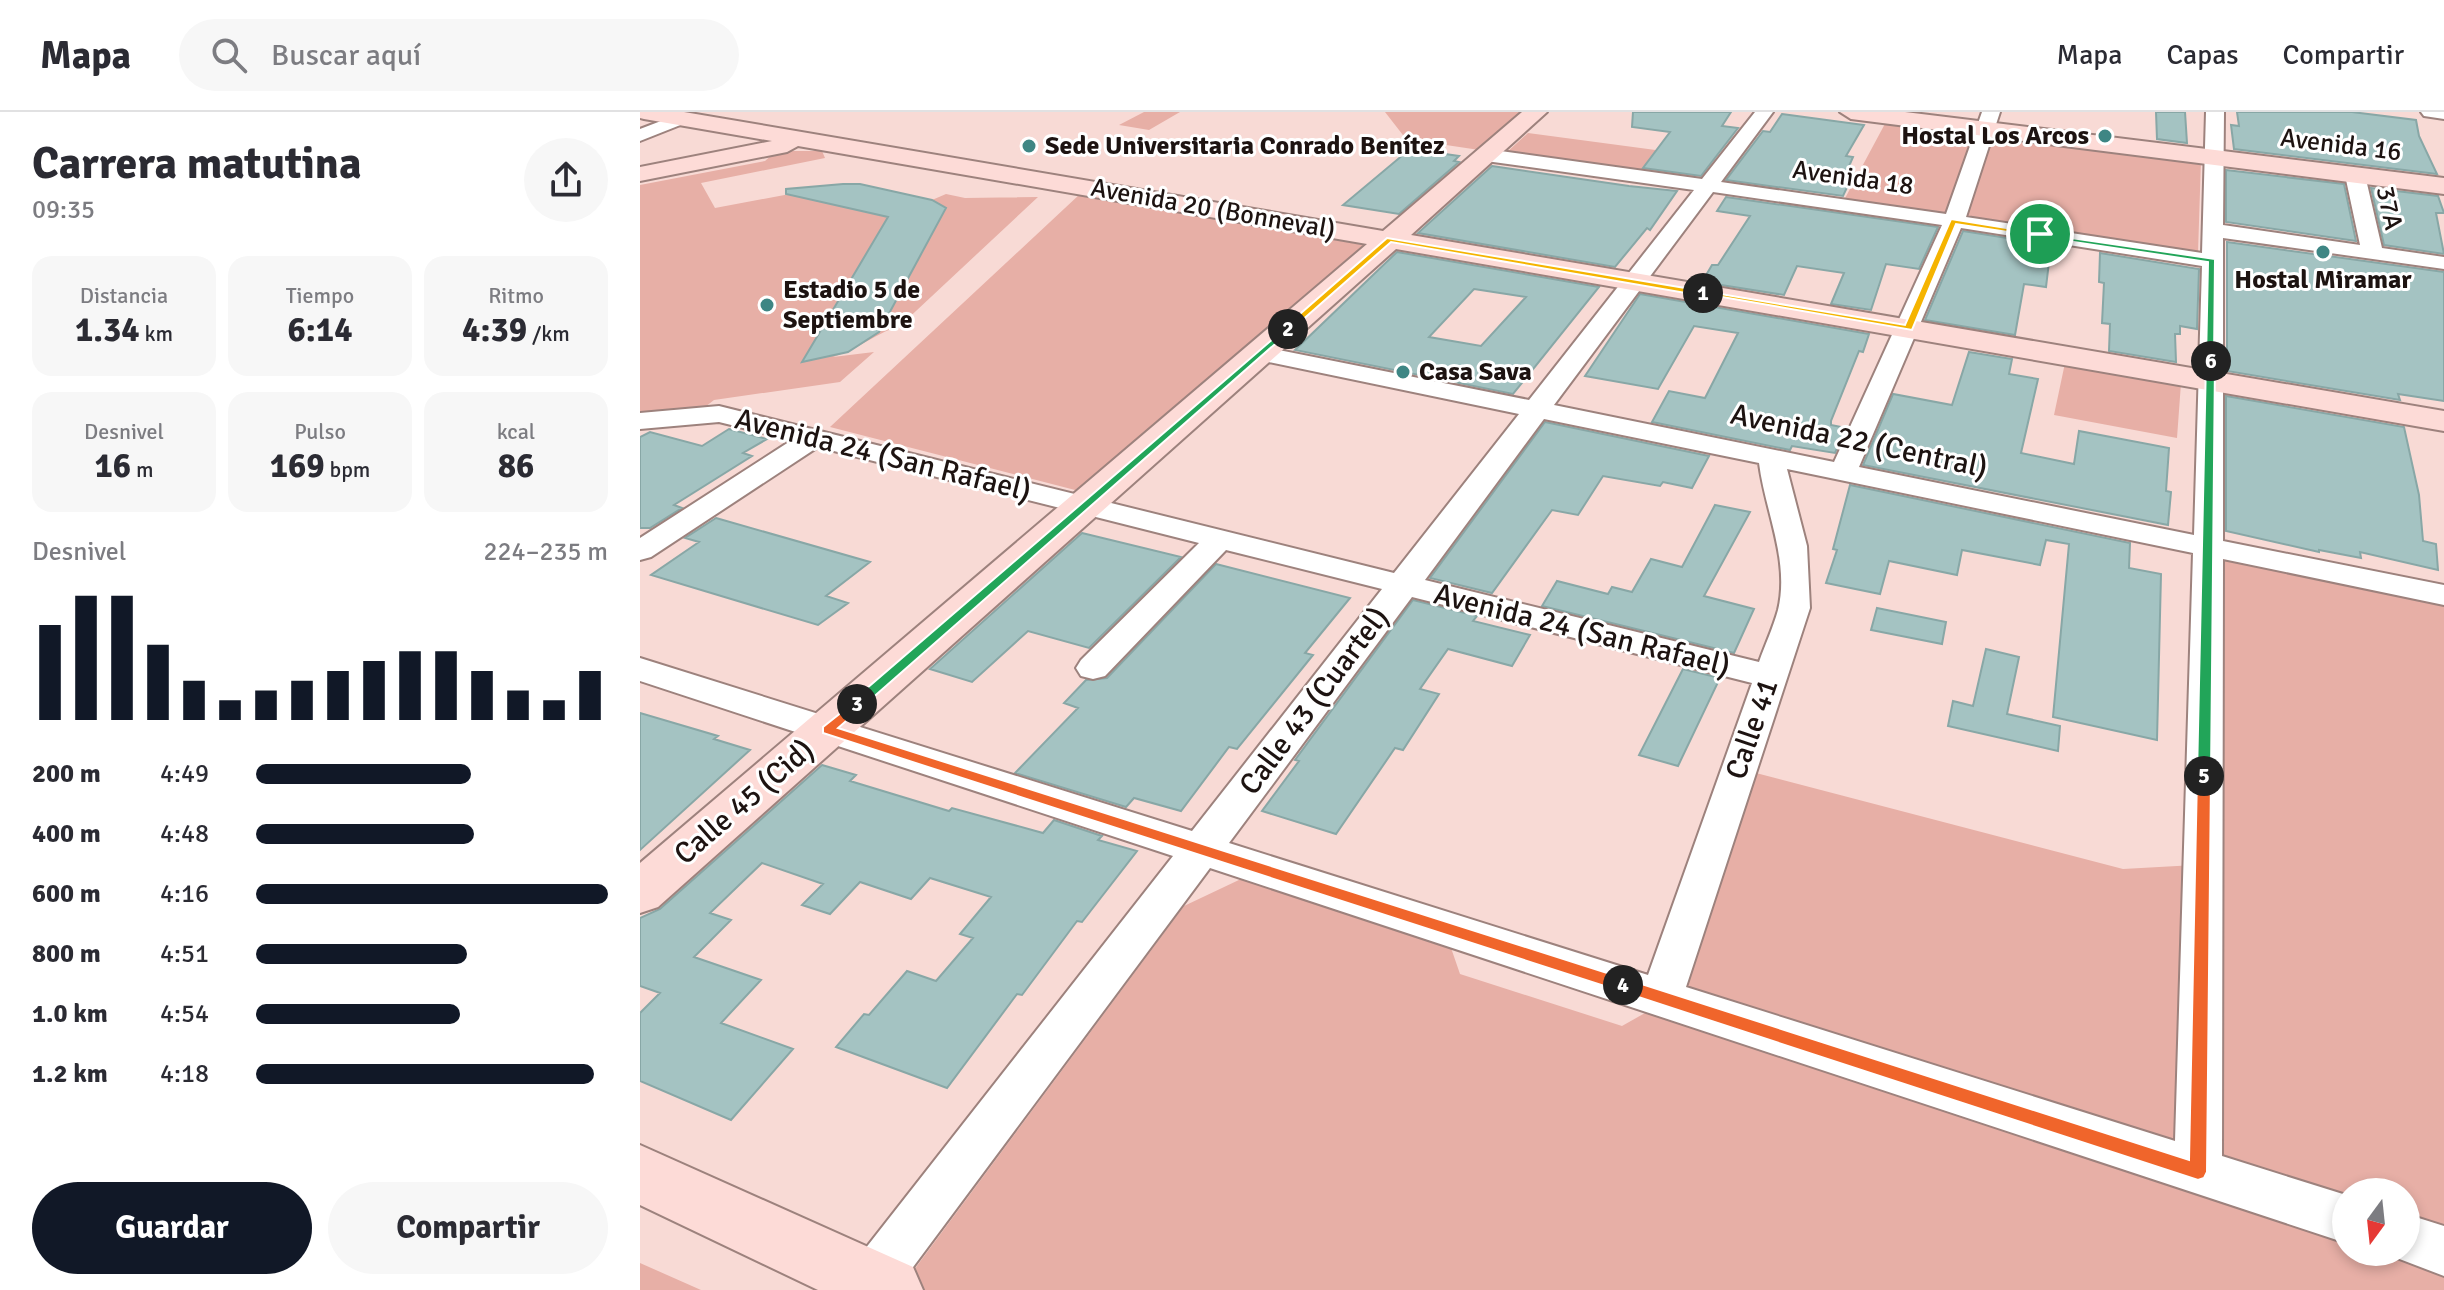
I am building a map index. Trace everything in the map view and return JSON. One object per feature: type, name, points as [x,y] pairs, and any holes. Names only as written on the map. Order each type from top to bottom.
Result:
[{"type":"street","name":"Avenida 20 (Bonneval)","points":[[644,112],[2444,421]]},
{"type":"street","name":"Calle 45 (Cid)","points":[[640,893],[1536,112]]},
{"type":"street","name":"Calle 43 (Cuartel)","points":[[876,1287],[1200,850],[1764,112]]},
{"type":"street","name":"Avenida 16","points":[[1851,112],[1989,120],[2214,157],[2444,186]]},
{"type":"street","points":[[2198,1172],[2215,112]]},
{"type":"street","points":[[2430,112],[2444,114]]},
{"type":"street","points":[[640,136],[682,118]]},
{"type":"street","points":[[1843,473],[1954,221],[1989,120]]},
{"type":"street","points":[[640,174],[809,140]]},
{"type":"street","name":"Avenida 18","points":[[1486,155],[1954,221],[2212,245],[2372,252],[2444,263]]},
{"type":"street","name":"37A","points":[[2355,175],[2372,252]]},
{"type":"street","name":"Avenida 22 (Central)","points":[[1259,353],[2444,595]]},
{"type":"street","name":"Avenida 24 (San Rafael)","points":[[640,421],[719,414],[1769,676]]},
{"type":"street","points":[[640,551],[813,438]]},
{"type":"street","name":"Calle 41","points":[[1662,997],[1794,608],[1796,576],[1788,527],[1774,485],[1772,457]]},
{"type":"street","points":[[1093,668],[1219,540]]},
{"type":"street","points":[[640,669],[2332,1215]]},
{"type":"street","points":[[640,1174],[876,1287]]},
{"type":"street","points":[[2420,1243],[2444,1251]]},
{"type":"shaded area","points":[[1144,112],[1180,112],[1149,130],[1119,125]]},
{"type":"shaded area","points":[[1385,112],[1530,112],[1486,151],[1406,139]]},
{"type":"shaded area","points":[[1887,120],[2201,160],[2198,253],[1843,202]]},
{"type":"shaded area","points":[[1528,133],[1708,157],[1691,179],[1506,153]]},
{"type":"shaded area","name":"Estadio 5 de Septiembre","points":[[776,151],[822,151],[825,158],[701,183],[715,208],[843,184],[860,184],[932,200],[946,194],[965,198],[1038,197],[901,325],[833,357],[874,352],[840,382],[714,400],[705,407],[640,416],[640,185],[765,161]]},
{"type":"shaded area","points":[[1080,194],[1369,246],[1079,491],[830,427]]},
{"type":"shaded area","points":[[2065,363],[2181,383],[2177,438],[2054,415]]},
{"type":"shaded area","points":[[2222,560],[2444,604],[2444,1290],[899,1290],[1184,906],[1241,879],[1450,945],[1460,974],[1622,1026],[1668,1000],[1756,773],[2123,869],[2213,864]]},
{"type":"shaded area","points":[[640,1263],[701,1290],[640,1290]]},
{"type":"building","points":[[1633,112],[1731,112],[1722,126],[1738,128],[1701,176],[1643,168],[1670,132],[1632,127]]},
{"type":"building","points":[[2156,112],[2185,112],[2187,143],[2157,139]]},
{"type":"building","points":[[2237,112],[2352,112],[2416,120],[2419,136],[2437,174],[2234,149],[2231,125],[2239,126]]},
{"type":"building","points":[[1782,114],[1864,125],[1846,156],[1853,157],[1843,180],[1850,181],[1843,196],[1726,180],[1763,131],[1770,132]]},
{"type":"building","points":[[1410,149],[1459,156],[1454,161],[1459,162],[1399,214],[1343,205]]},
{"type":"building","points":[[1492,166],[1677,191],[1650,230],[1647,228],[1615,267],[1418,233]]},
{"type":"building","points":[[2226,170],[2344,184],[2356,241],[2226,222]]},
{"type":"building","points":[[860,184],[932,200],[946,208],[879,332],[848,352],[802,362],[888,217],[786,194],[786,189]]},
{"type":"building","points":[[2371,188],[2438,196],[2444,213],[2436,213],[2444,254],[2384,245]]},
{"type":"building","points":[[1726,197],[1938,227],[1919,269],[1886,264],[1871,310],[1831,304],[1844,273],[1797,266],[1784,295],[1702,282],[1712,265],[1718,265],[1750,216],[1717,211]]},
{"type":"building","points":[[1963,231],[2051,245],[2046,287],[2024,284],[2015,335],[1925,320]]},
{"type":"building","points":[[2227,242],[2444,272],[2444,401],[2398,394],[2400,400],[2227,371]]},
{"type":"building","points":[[1397,252],[1599,287],[1513,394],[1295,350]],"holes":[[[1474,289],[1526,297],[1481,346],[1429,337]]]},
{"type":"building","points":[[2100,253],[2199,269],[2197,329],[2180,326],[2180,334],[2175,334],[2176,362],[2109,351],[2110,324],[2102,323],[2104,283],[2099,282]]},
{"type":"building","points":[[1640,294],[1869,334],[1831,421],[1831,425],[1846,428],[1835,453],[1792,446],[1790,450],[1652,422],[1669,391],[1705,398],[1738,333],[1694,326],[1658,389],[1585,376]]},
{"type":"building","points":[[1969,352],[2012,359],[2009,374],[2038,379],[2021,453],[2074,464],[2079,431],[2169,448],[2166,491],[2171,492],[2168,525],[1863,465],[1893,394],[1952,405]]},
{"type":"building","points":[[2226,396],[2404,427],[2419,495],[2423,541],[2436,544],[2438,570],[2360,552],[2361,558],[2319,552],[2226,531]]},
{"type":"building","points":[[1545,422],[1709,456],[1692,488],[1603,476],[1578,515],[1552,510],[1492,593],[1430,578]]},
{"type":"building","points":[[729,429],[767,439],[743,453],[752,456],[674,505],[682,508],[650,528],[640,528],[640,437],[650,432],[702,446]]},
{"type":"building","points":[[1850,485],[2130,543],[2129,568],[2161,574],[2157,740],[2053,717],[2069,544],[2046,540],[2040,565],[1962,550],[1957,575],[1889,561],[1880,594],[1826,583],[1837,550],[1833,549]]},
{"type":"building","points":[[1715,505],[1750,512],[1704,596],[1754,609],[1734,653],[1542,606],[1557,581],[1608,594],[1612,587],[1632,592],[1651,559],[1682,567]]},
{"type":"building","points":[[716,518],[870,562],[826,596],[848,603],[818,625],[651,575],[699,542],[685,538]]},
{"type":"building","points":[[1082,533],[1181,557],[1089,648],[1028,631],[972,682],[930,669]]},
{"type":"building","points":[[1216,564],[1350,598],[1305,653],[1313,655],[1237,749],[1229,747],[1181,811],[1134,798],[1126,807],[1015,773],[1078,708],[1064,703],[1086,680],[1107,678]]},
{"type":"building","points":[[1413,600],[1477,616],[1473,621],[1530,635],[1512,666],[1448,649],[1420,689],[1439,694],[1403,750],[1395,748],[1336,834],[1262,811],[1299,761],[1295,760]]},
{"type":"building","points":[[1877,608],[1946,622],[1942,644],[1871,630]]},
{"type":"building","points":[[1986,649],[2019,657],[2007,714],[2060,726],[2058,751],[1948,726],[1953,701],[1973,706]]},
{"type":"building","points":[[1683,669],[1720,678],[1678,766],[1639,755]]},
{"type":"building","points":[[640,713],[718,736],[714,739],[750,750],[640,850]]},
{"type":"building","points":[[822,765],[856,775],[850,781],[949,811],[952,808],[1043,833],[1054,820],[1102,836],[1098,840],[1137,851],[1082,922],[1077,921],[1022,995],[1017,994],[947,1088],[836,1047],[907,971],[936,981],[973,938],[960,934],[991,897],[930,878],[911,899],[860,882],[830,914],[802,905],[823,884],[762,863],[710,913],[731,920],[694,957],[761,980],[721,1023],[793,1049],[731,1120],[640,1081],[640,1013],[660,993],[640,986],[640,918],[660,909]]},
{"type":"place","name":"Hostal Los Arcos","points":[[2105,136]]},
{"type":"place","name":"Sede Universitaria Conrado Benítez","points":[[1029,146]]},
{"type":"place","name":"Hostal Miramar","points":[[2323,252]]},
{"type":"place","name":"Estadio 5 de Septiembre","points":[[767,305]]},
{"type":"place","name":"Casa Sava","points":[[1403,372]]},
{"type":"route","points":[[1954,221],[2040,234],[2212,261],[2198,1172],[828,730],[1390,240],[1909,328],[1954,221]]}]
